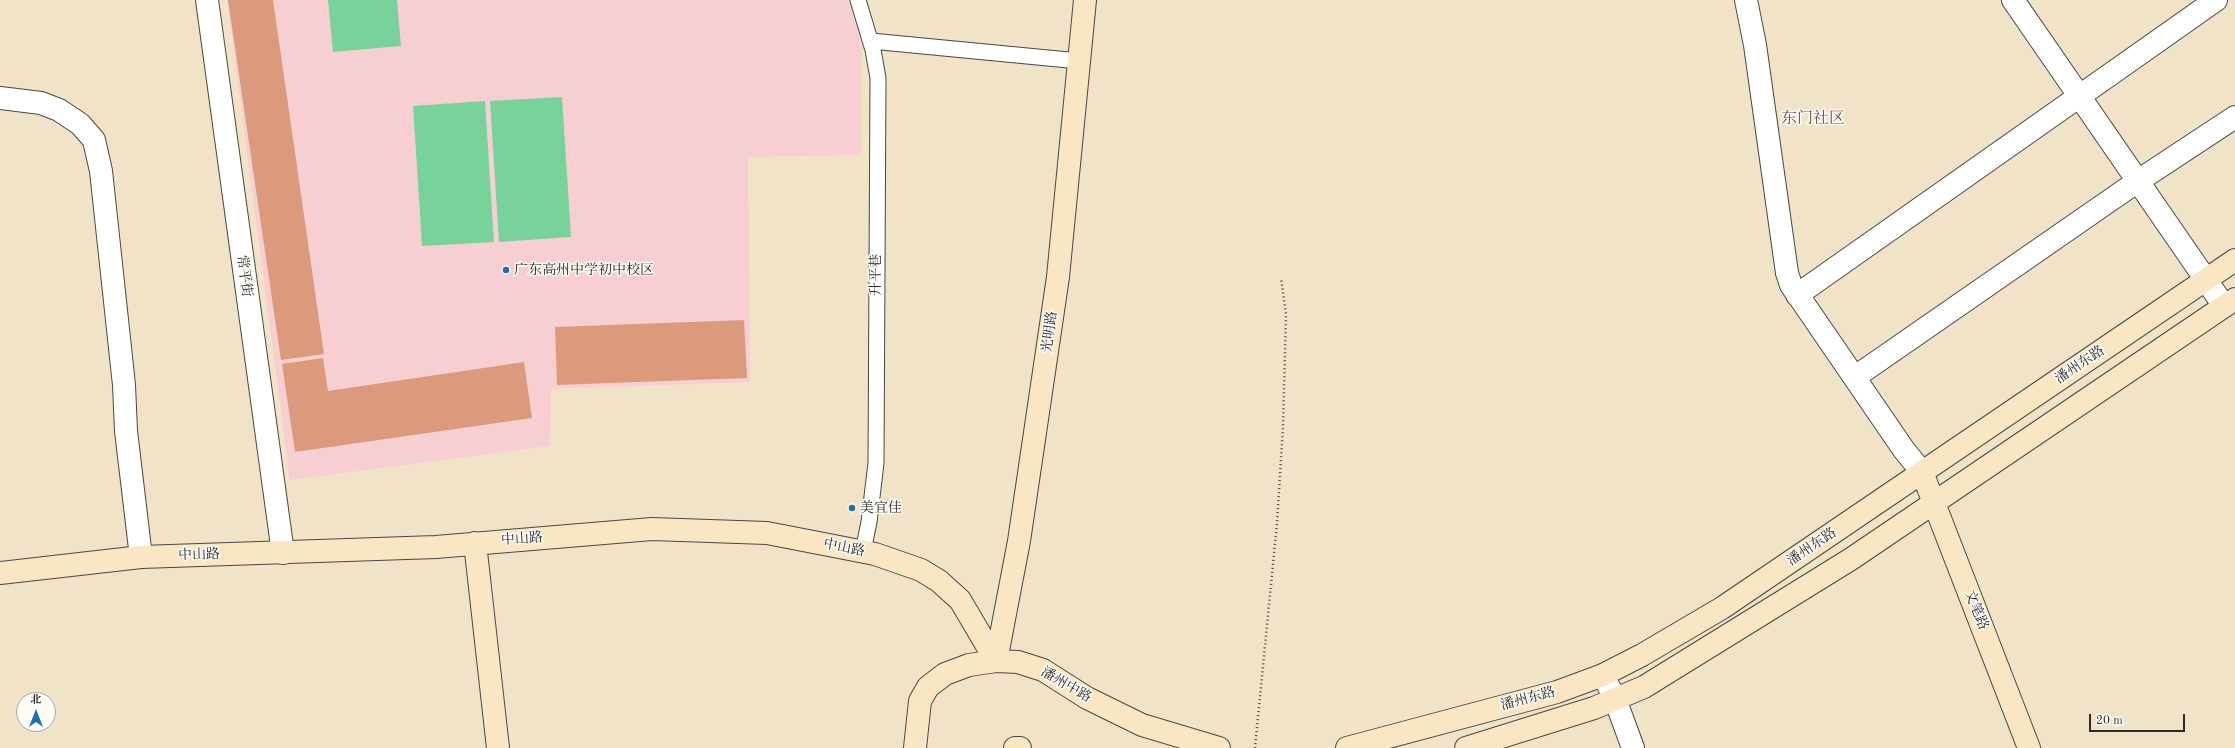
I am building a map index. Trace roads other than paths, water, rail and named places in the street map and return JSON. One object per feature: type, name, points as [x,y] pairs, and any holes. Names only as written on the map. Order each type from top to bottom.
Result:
[{"type":"main road","name":"光明路","points":[[996,661],[1019,541],[1058,277],[1085,0]]},
{"type":"main road","name":"潘州东路","points":[[1347,748],[1557,692],[1603,675],[1642,655],[1722,608],[2235,260]]},
{"type":"main road","name":"潘州东路","points":[[1466,748],[1594,708],[1644,687],[1851,558],[2230,302]]},
{"type":"main road","name":"文笔路","points":[[1922,472],[2030,748]]},
{"type":"main road","name":"中山路","points":[[0,573],[141,557],[412,548],[652,529],[768,533],[863,551],[921,570],[939,581],[960,600],[996,661]]},
{"type":"main road","points":[[475,543],[498,748]]},
{"type":"main road","name":"潘州中路","points":[[915,748],[920,701],[928,687],[945,674],[969,664],[996,661],[1018,662],[1043,670],[1086,698],[1142,725],[1219,748]]},
{"type":"main road","points":[[1015,748],[1020,748]]},
{"type":"street","name":"常平街","points":[[207,0],[283,553]]},
{"type":"street","points":[[1746,0],[1755,45],[1787,273],[1791,285],[1904,450],[1922,472]]},
{"type":"street","points":[[2013,0],[2078,97],[2138,181],[2205,280],[2230,302]]},
{"type":"street","points":[[1797,295],[2216,0]]},
{"type":"street","points":[[0,98],[41,103],[59,110],[80,124],[94,140],[101,171],[124,385],[126,431],[141,557]]},
{"type":"street","points":[[1855,377],[2138,181],[2235,116]]},
{"type":"street","points":[[1603,675],[1615,699],[1633,748]]},
{"type":"lane","name":"升平巷","points":[[858,0],[871,41],[878,78],[876,463],[869,522],[863,551]]},
{"type":"lane","points":[[871,41],[1079,60]]},
{"type":"place","name":"广东高州中学初中校区","points":[[506,270]]},
{"type":"place","name":"美宜佳","points":[[852,508]]},
{"type":"district","name":"东门社区","points":[[1813,119]]}]
